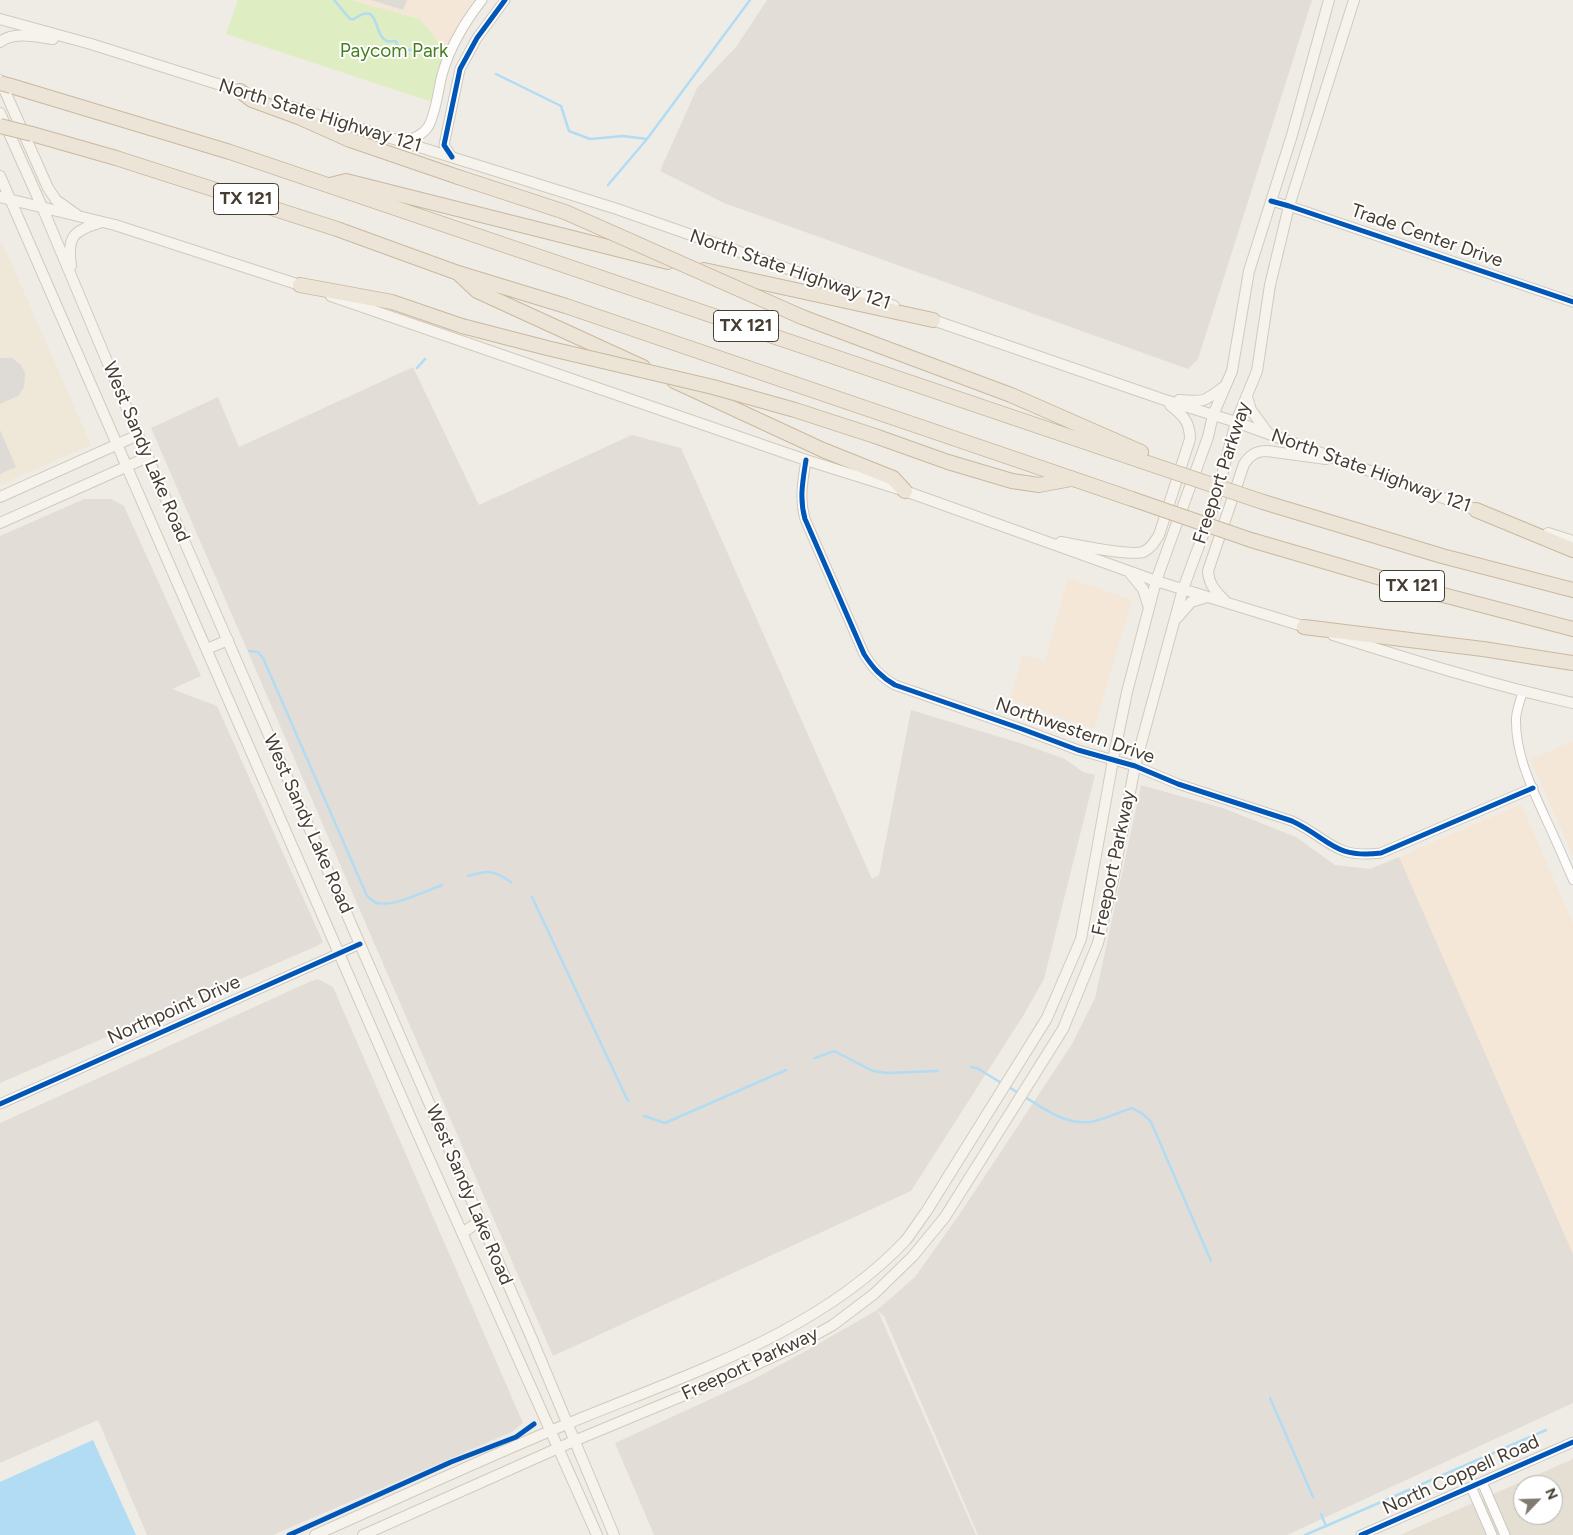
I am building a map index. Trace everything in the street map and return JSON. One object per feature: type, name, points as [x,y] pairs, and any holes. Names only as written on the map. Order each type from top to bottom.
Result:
[{"type":"highway","name":"TX 121","points":[[4,83],[230,152],[1263,502],[1442,556],[1573,590]]},
{"type":"highway","points":[[240,91],[252,100],[350,140],[564,212],[802,317],[1011,395],[1157,458],[1169,470]]},
{"type":"highway","name":"TX 121","points":[[0,126],[218,190],[337,229],[458,272],[576,310],[1251,540],[1405,585],[1573,629]]},
{"type":"highway","points":[[329,185],[346,181],[623,251],[933,320]]},
{"type":"highway","points":[[458,272],[477,291],[823,450],[894,478],[905,491]]},
{"type":"highway","points":[[300,285],[392,302],[462,326],[556,351],[713,387],[795,410],[948,462],[1012,481],[1039,485],[1072,479]]},
{"type":"highway","points":[[1476,510],[1573,550]]},
{"type":"highway","points":[[1304,626],[1483,649],[1573,663]]},
{"type":"main road","name":"Freeport Parkway","points":[[550,1431],[726,1358],[784,1331],[822,1309],[864,1278],[906,1239],[926,1212],[1047,1018],[1081,939],[1127,692],[1156,581],[1208,437],[1213,416],[1232,371],[1248,271],[1292,135],[1329,0]]},
{"type":"main road","name":"Freeport Parkway","points":[[558,1448],[733,1375],[792,1348],[833,1325],[874,1294],[913,1256],[945,1217],[1063,1029],[1098,943],[1112,885],[1135,766],[1174,620],[1183,589],[1214,505],[1236,422],[1257,371],[1270,285],[1289,206],[1354,0]]},
{"type":"main road","name":"North State Highway 121","points":[[0,19],[91,44],[617,209],[1162,399],[1236,422],[1476,510],[1573,541]]},
{"type":"main road","points":[[0,42],[7,37],[23,35],[91,44]]},
{"type":"main road","points":[[4,83],[48,188],[56,200],[80,218]]},
{"type":"main road","name":"West Sandy Lake Road","points":[[0,113],[614,1535]]},
{"type":"main road","name":"West Sandy Lake Road","points":[[0,176],[462,1233],[597,1535]]},
{"type":"main road","points":[[0,197],[115,226],[300,285],[806,460],[905,491],[1156,581],[1523,692],[1573,703]]},
{"type":"main road","points":[[72,277],[69,250],[71,241],[75,234],[101,222]]},
{"type":"main road","points":[[1162,399],[1201,402],[1226,386]]},
{"type":"main road","points":[[1247,397],[1251,410],[1269,434]]},
{"type":"main road","points":[[1035,539],[1135,554],[1148,550],[1159,535],[1190,439],[1187,420],[1181,413],[1162,399]]},
{"type":"main road","points":[[0,497],[138,435]]},
{"type":"main road","points":[[1227,603],[1209,581],[1208,571],[1248,457],[1258,451],[1267,451],[1346,462]]},
{"type":"main road","points":[[0,523],[148,457]]},
{"type":"main road","points":[[1128,571],[1143,589],[1149,610]]},
{"type":"main road","points":[[1174,620],[1191,602],[1207,597]]},
{"type":"main road","points":[[207,649],[228,640]]},
{"type":"main road","points":[[462,1233],[480,1221]]},
{"type":"main road","points":[[726,1358],[733,1375]]},
{"type":"main road","points":[[315,1535],[550,1431]]},
{"type":"main road","points":[[363,1535],[558,1448]]},
{"type":"main road","points":[[424,1487],[431,1505]]},
{"type":"street","points":[[402,142],[417,137],[428,128],[454,41],[482,0]]},
{"type":"street","points":[[452,158],[444,145],[460,68],[477,38],[505,0]]},
{"type":"street","name":"Trade Center Drive","points":[[1271,201],[1573,302]]},
{"type":"street","name":"Northwestern Drive","points":[[806,460],[801,495],[805,519],[864,654],[873,668],[883,678],[895,685],[1078,750],[1135,766],[1178,784],[1292,821],[1308,828],[1337,849],[1353,854],[1381,853],[1533,788]]},
{"type":"street","points":[[1523,692],[1517,708],[1517,735],[1526,774],[1573,880]]},
{"type":"street","name":"Northpoint Drive","points":[[0,1104],[360,944]]},
{"type":"street","name":"North Coppell Road","points":[[1361,1535],[1573,1442]]},
{"type":"street","points":[[1482,1482],[1505,1535]]},
{"type":"street","points":[[1471,1487],[1492,1535]]},
{"type":"shaded area","points":[[350,0],[484,0],[445,50],[420,19]]},
{"type":"shaded area","points":[[371,0],[407,0],[403,10]]},
{"type":"shaded area","points":[[767,0],[1312,0],[1198,359],[1188,369],[724,203],[660,171],[697,88],[736,47]]},
{"type":"shaded area","points":[[2,242],[91,445],[0,485],[0,243]]},
{"type":"shaded area","points":[[0,358],[12,358],[21,365],[25,373],[24,387],[18,396],[0,404]]},
{"type":"shaded area","points":[[413,367],[479,505],[632,435],[681,448],[872,879],[879,875],[911,710],[1023,744],[1065,759],[1083,772],[1095,775],[1044,979],[1023,1016],[911,1191],[553,1356],[151,428],[218,397],[239,447]]},
{"type":"shaded area","points":[[0,430],[16,467],[0,474]]},
{"type":"shaded area","points":[[84,499],[111,499],[124,506],[201,676],[172,689],[217,706],[323,942],[0,1083],[0,536]]},
{"type":"shaded area","points":[[1068,578],[1132,600],[1094,729],[1010,699],[1023,655],[1045,661]]},
{"type":"shaded area","points":[[1573,741],[1573,856],[1530,759]]},
{"type":"shaded area","points":[[1141,785],[1223,808],[1296,837],[1335,865],[1370,869],[1399,857],[1573,1254],[1573,1403],[1287,1535],[978,1535],[884,1316],[878,1311],[976,1535],[654,1535],[615,1443],[750,1381],[804,1352],[877,1310],[915,1277],[961,1212],[1072,1044],[1095,998]]},
{"type":"shaded area","points":[[1521,804],[1573,923],[1573,1254],[1399,857]]},
{"type":"shaded area","points":[[318,979],[333,987],[523,1423],[512,1432],[273,1535],[147,1535],[98,1420],[0,1463],[0,1123]]},
{"type":"shaded area","points":[[1573,1459],[1573,1535],[1400,1535],[1513,1485],[1513,1525],[1563,1525],[1563,1475],[1537,1475]]},
{"type":"green space","name":"Paycom Park","points":[[238,0],[350,0],[420,19],[445,50],[435,103],[226,34]]},
{"type":"water","points":[[93,1440],[136,1535],[0,1535],[0,1482]]},
{"type":"waterway","points":[[334,0],[350,19],[363,14],[372,16],[382,38],[388,41],[396,41],[398,47],[406,51],[414,49],[428,50]]},
{"type":"waterway","points":[[496,74],[561,106],[569,131],[590,139],[623,136],[647,139],[750,0]]},
{"type":"waterway","points":[[608,185],[647,139]]},
{"type":"waterway","points":[[417,368],[425,359]]},
{"type":"waterway","points":[[249,651],[258,652],[263,658],[367,896],[377,903],[392,903],[442,885]]},
{"type":"waterway","points":[[468,876],[491,872],[511,882]]},
{"type":"waterway","points":[[532,897],[629,1101]]},
{"type":"waterway","points":[[815,1058],[834,1051],[873,1071],[887,1073],[938,1071]]},
{"type":"waterway","points":[[971,1067],[977,1068],[1003,1084]]},
{"type":"waterway","points":[[644,1116],[665,1123],[786,1070]]},
{"type":"waterway","points":[[1007,1086],[1020,1094]]},
{"type":"waterway","points":[[1025,1097],[1056,1115],[1072,1121],[1095,1121],[1132,1108],[1143,1114],[1151,1122],[1211,1261]]},
{"type":"waterway","points":[[1270,1398],[1313,1497]]},
{"type":"waterway","points":[[1321,1514],[1326,1526],[1546,1430]]},
{"type":"waterway","points":[[1305,1535],[1326,1526]]},
{"type":"cycle path","points":[[452,157],[444,145],[460,69],[477,38],[505,0]]},
{"type":"cycle path","points":[[1271,201],[1573,302]]},
{"type":"cycle path","points":[[806,460],[802,496],[805,519],[864,654],[878,672],[895,685],[1078,750],[1135,766],[1178,784],[1292,821],[1333,846],[1353,853],[1381,853],[1533,788]]},
{"type":"cycle path","points":[[0,1104],[360,944]]},
{"type":"cycle path","points":[[289,1535],[451,1462],[516,1437],[534,1424]]},
{"type":"cycle path","points":[[1361,1535],[1573,1442]]}]
